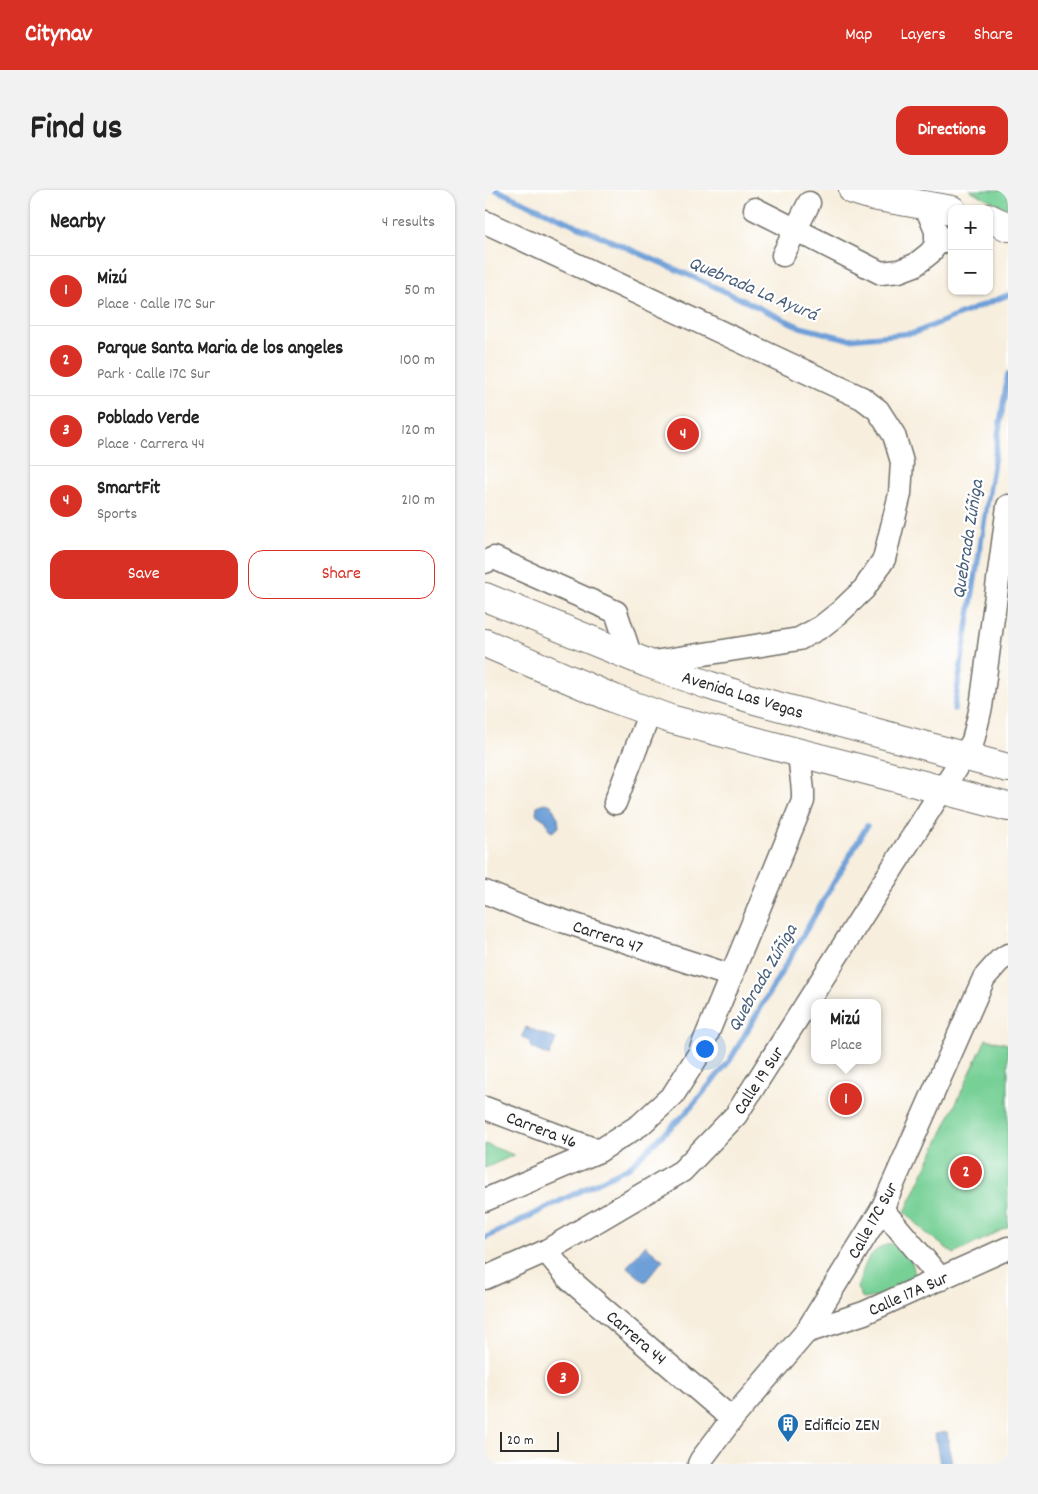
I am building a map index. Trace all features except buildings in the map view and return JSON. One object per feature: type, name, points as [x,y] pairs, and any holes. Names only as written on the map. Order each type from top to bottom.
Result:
[{"type":"main road","points":[[862,193],[927,197],[951,205]]},
{"type":"main road","points":[[927,197],[948,208]]},
{"type":"main road","name":"Avenida Las Vegas","points":[[485,597],[639,660],[755,700],[1008,768]]},
{"type":"main road","points":[[485,643],[531,664],[650,712],[697,727],[1008,807]]},
{"type":"street","points":[[755,209],[881,272],[899,271],[915,265],[944,241],[936,231],[927,197]]},
{"type":"street","points":[[783,256],[809,203]]},
{"type":"street","points":[[485,222],[862,398],[878,410],[894,435],[902,462],[900,494],[884,559],[864,589],[841,612],[821,627],[799,639],[639,660],[616,612],[494,558],[485,562]]},
{"type":"street","name":"Calle 19 Sur","points":[[485,1278],[546,1251],[682,1170],[737,1115],[973,742],[981,707],[1008,506]]},
{"type":"street","points":[[615,803],[650,712]]},
{"type":"street","points":[[485,1200],[599,1151],[640,1125],[673,1095],[699,1054],[803,801],[799,753]]},
{"type":"street","name":"Carrera 47","points":[[485,892],[526,909],[732,976]]},
{"type":"street","name":"Calle 17C Sur","points":[[699,1464],[732,1419],[806,1332],[882,1209],[984,978],[999,961],[1008,955]]},
{"type":"street","name":"Carrera 46","points":[[485,1108],[599,1151]]},
{"type":"street","points":[[882,1209],[941,1279]]},
{"type":"street","name":"Calle 17A Sur","points":[[806,1332],[864,1313],[1008,1248]]},
{"type":"street","name":"Carrera 44","points":[[546,1251],[570,1280],[732,1419]]},
{"type":"green space","points":[[969,190],[1008,190],[1008,209]]},
{"type":"green space","points":[[986,1039],[1008,1044],[1008,1227],[954,1254],[925,1232],[905,1212]]},
{"type":"green space","points":[[485,1144],[514,1155],[485,1168]]},
{"type":"green space","points":[[891,1243],[909,1258],[913,1266],[915,1280],[893,1295],[863,1299],[857,1288],[868,1260],[876,1250]]},
{"type":"water","points":[[546,803],[551,805],[558,818],[559,827],[552,832],[549,830],[546,821],[536,814],[537,806]]},
{"type":"water","points":[[526,1027],[556,1039],[549,1056],[531,1048],[529,1040],[522,1037]]},
{"type":"water","points":[[645,1245],[663,1260],[645,1282],[627,1267]]},
{"type":"water","points":[[947,1432],[952,1464],[940,1464],[935,1434]]},
{"type":"waterway","name":"Quebrada La Ayurá","points":[[496,190],[711,285],[800,327],[848,339],[914,333],[1008,295]]},
{"type":"waterway","name":"Quebrada Zúñiga","points":[[954,709],[1008,374]]},
{"type":"waterway","name":"Quebrada Zúñiga","points":[[485,1238],[629,1167],[687,1112],[730,1060],[867,826]]},
{"type":"place","name":"SmartFit","points":[[683,434]]},
{"type":"place","name":"Mizú","points":[[846,1099]]},
{"type":"place","name":"Parque Santa Maria de los angeles","points":[[966,1172]]},
{"type":"place","name":"Poblado Verde","points":[[563,1378]]},
{"type":"place","name":"Edificio ZEN","points":[[788,1443]]}]
